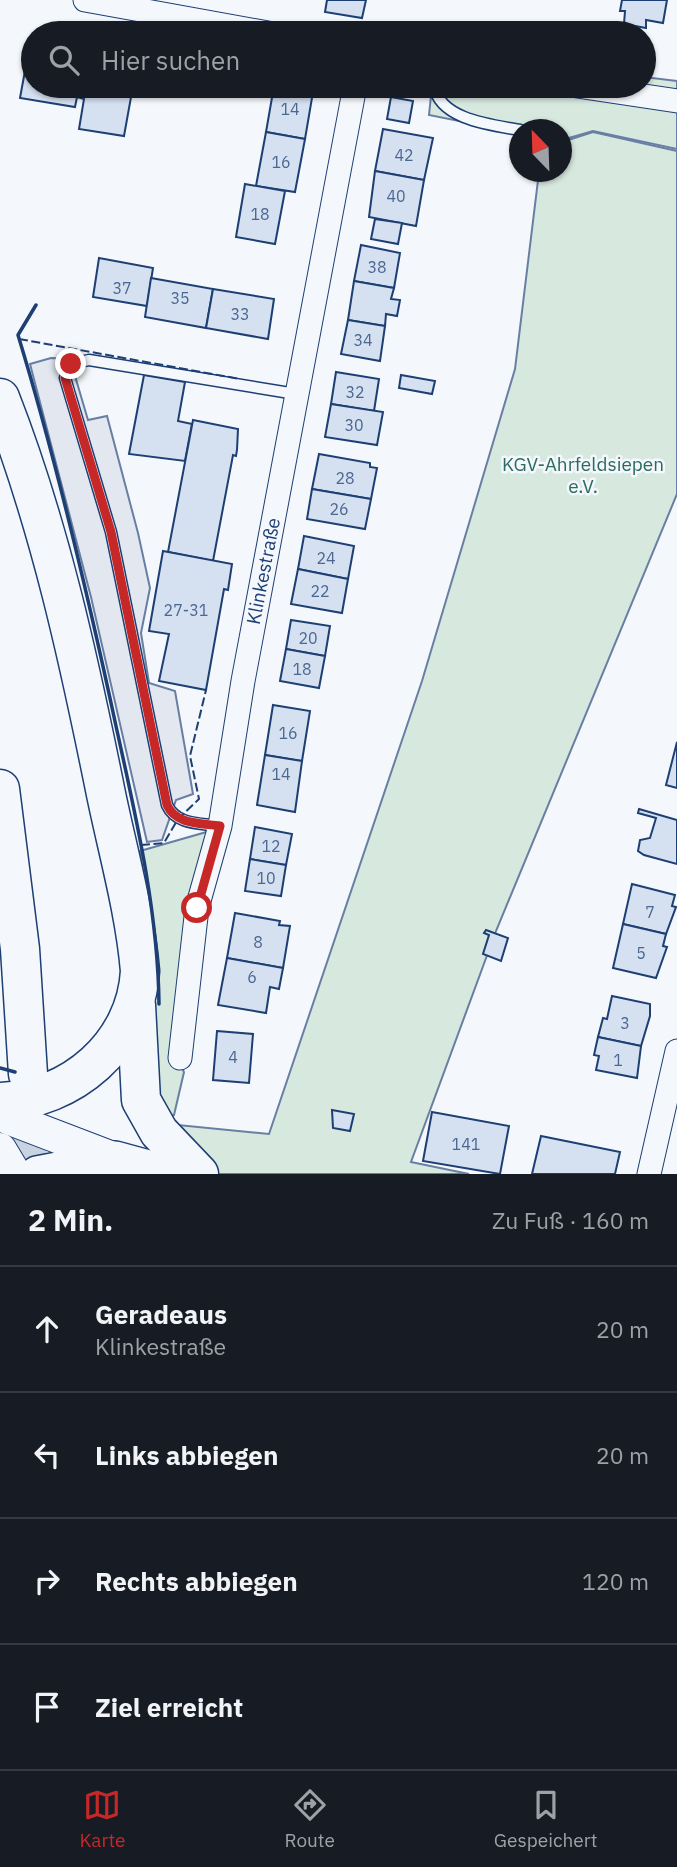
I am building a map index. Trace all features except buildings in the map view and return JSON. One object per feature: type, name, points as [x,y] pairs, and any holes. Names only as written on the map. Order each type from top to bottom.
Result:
[{"type":"highway","points":[[0,398],[34,496],[83,682],[138,954],[140,971],[136,999],[141,1100],[159,1132],[199,1174]]},
{"type":"highway","points":[[0,789],[20,949],[28,1074]]},
{"type":"highway","points":[[0,1102],[39,1097],[80,1076],[116,1041],[136,999]]},
{"type":"main road","points":[[0,1115],[115,1159],[170,1174]]},
{"type":"main road","points":[[0,1150],[15,1174]]},
{"type":"main road","points":[[37,1174],[115,1159]]},
{"type":"street","points":[[85,0],[201,21]]},
{"type":"street","name":"Klinkestraße","points":[[180,1058],[197,908],[220,826],[243,681],[353,98]]},
{"type":"street","points":[[656,98],[677,101]]},
{"type":"street","points":[[649,1174],[677,1051]]},
{"type":"lane","points":[[440,98],[461,116],[509,128]]},
{"type":"lane","points":[[220,826],[181,821],[171,815],[167,805],[111,532],[65,378],[71,364],[89,360],[296,394]]},
{"type":"green space","points":[[656,78],[677,81],[677,149],[593,131],[572,137],[572,119],[509,119],[509,131],[429,115],[431,98],[656,98]]},
{"type":"green space","name":"KGV-Ahrfeldsiepen e.V.","points":[[593,132],[677,151],[677,494],[496,931],[411,1162],[469,1174],[143,1174],[178,1125],[269,1134],[422,681],[515,369],[538,182],[572,182],[572,139]]},
{"type":"green space","points":[[217,829],[177,1058],[184,1072],[174,1115],[163,1120],[153,1058],[155,960],[140,851]]},
{"type":"shaded area","points":[[51,358],[70,359],[88,420],[107,416],[150,588],[141,633],[149,683],[175,691],[193,794],[176,800],[162,840],[147,842],[91,597],[30,364]]},
{"type":"tunnel","points":[[27,1174],[28,1089]]},
{"type":"fence","points":[[19,339],[240,379]]},
{"type":"fence","points":[[141,845],[164,843],[178,819],[199,799],[190,756],[206,690]]},
{"type":"wall","points":[[36,305],[18,335],[71,529],[131,795],[155,934],[159,1004]]},
{"type":"wall","points":[[0,1068],[15,1072]]},
{"type":"route","points":[[71,364],[65,378],[68,392],[111,532],[167,805],[171,815],[181,821],[220,826],[197,908]]}]
